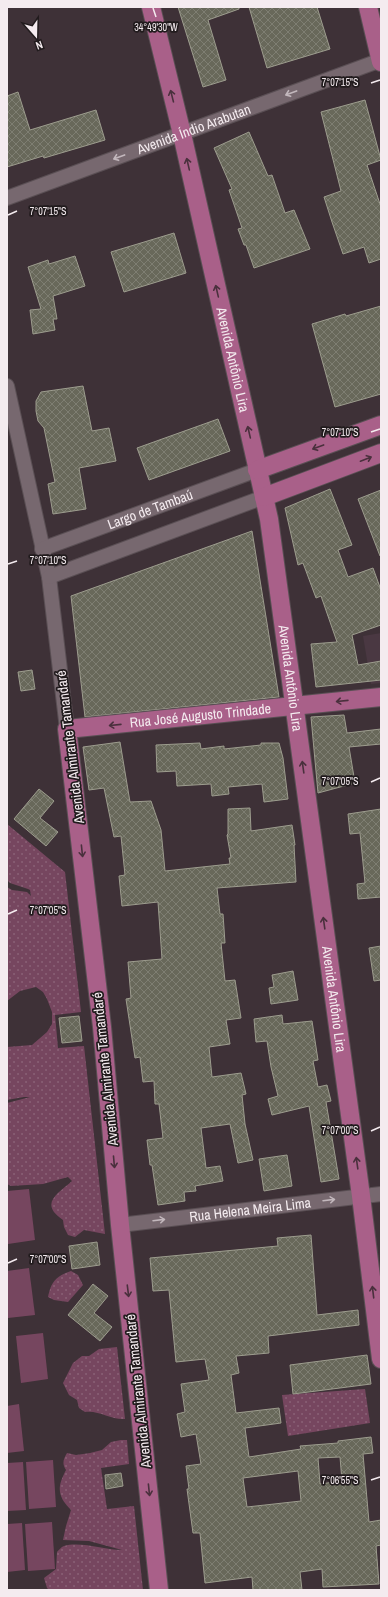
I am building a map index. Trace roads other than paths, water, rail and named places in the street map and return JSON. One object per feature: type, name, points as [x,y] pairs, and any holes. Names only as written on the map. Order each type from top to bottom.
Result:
[{"type":"main road","name":"Avenida Antônio Lira","points":[[151,7],[182,134],[269,519],[361,1196],[381,1358]]},
{"type":"main road","points":[[368,7],[381,61]]},
{"type":"main road","points":[[257,470],[381,424]]},
{"type":"main road","points":[[264,497],[381,453]]},
{"type":"main road","name":"Rua José Augusto Trindade","points":[[67,729],[381,697]]},
{"type":"main road","name":"Avenida Almirante Tamandaré","points":[[67,729],[101,1019],[120,1225],[160,1590]]},
{"type":"street","name":"Avenida Índio Arabutan","points":[[7,198],[381,61]]},
{"type":"street","name":"Avenida Almirante Tamandaré","points":[[7,386],[49,577],[67,729]]},
{"type":"street","name":"Largo de Tambaú","points":[[42,548],[257,470]]},
{"type":"street","name":"Largo de Tambaú","points":[[49,577],[264,497]]},
{"type":"street","name":"Rua Helena Meira Lima","points":[[120,1225],[381,1194]]}]
